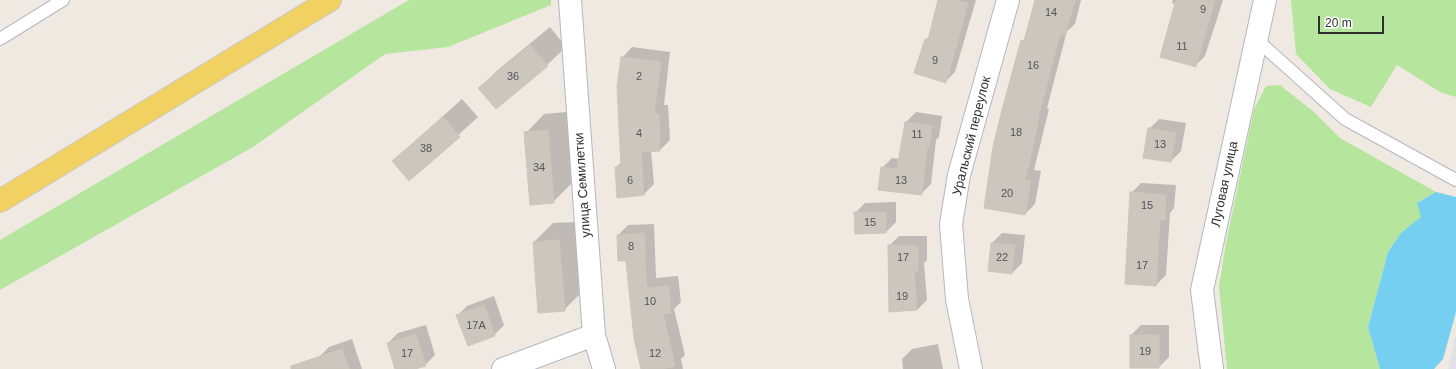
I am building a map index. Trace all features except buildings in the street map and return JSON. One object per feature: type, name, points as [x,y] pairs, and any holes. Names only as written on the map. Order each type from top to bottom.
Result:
[{"type":"main road","points":[[0,201],[330,0]]},
{"type":"street","name":"улица Семилетки","points":[[570,0],[594,335],[604,369]]},
{"type":"street","name":"Уральский переулок","points":[[971,369],[957,300],[951,224],[959,175],[1008,0]]},
{"type":"street","name":"Луговая улица","points":[[1212,369],[1202,290],[1265,0]]},
{"type":"street","points":[[503,369],[594,335]]},
{"type":"lane","points":[[0,39],[63,0]]},
{"type":"lane","points":[[1257,40],[1344,119],[1456,180]]},
{"type":"shaded area","points":[[1456,335],[1456,369],[1448,369]]},
{"type":"green space","points":[[409,0],[551,0],[551,5],[448,47],[385,54],[253,147],[0,290],[0,240]]},
{"type":"green space","points":[[1291,0],[1456,0],[1456,97],[1440,92],[1397,65],[1371,107],[1330,89],[1296,54]]},
{"type":"green space","points":[[1280,85],[1314,112],[1340,138],[1436,192],[1417,203],[1422,217],[1401,233],[1388,252],[1368,327],[1380,369],[1227,369],[1219,286],[1226,243],[1254,109],[1266,86]]},
{"type":"water","points":[[1436,192],[1456,197],[1456,312],[1443,359],[1434,369],[1380,369],[1368,327],[1388,252],[1401,233],[1421,217],[1417,203]]}]
